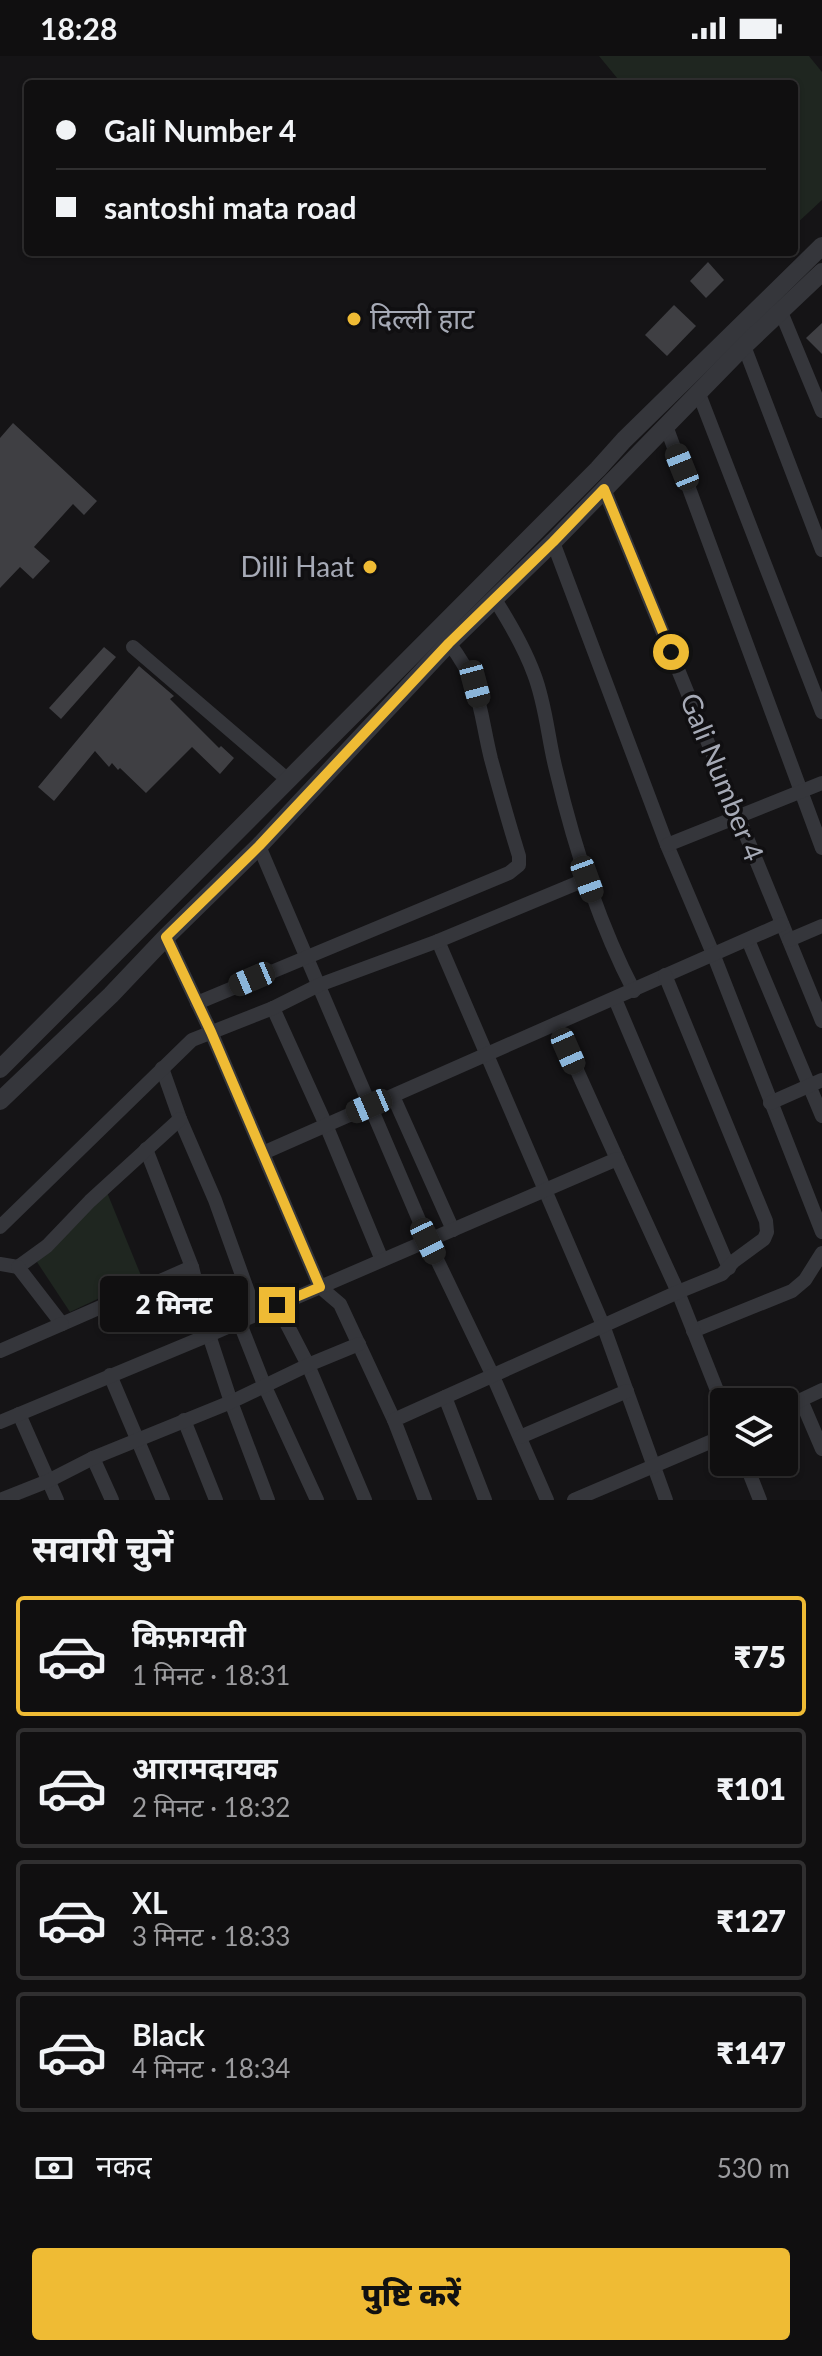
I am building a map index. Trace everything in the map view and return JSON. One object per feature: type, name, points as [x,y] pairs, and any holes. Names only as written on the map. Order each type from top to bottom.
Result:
[{"type":"street","points":[[0,1069],[624,440],[822,246]]},
{"type":"street","points":[[0,1101],[259,846],[449,643],[553,542],[744,346],[819,279]]},
{"type":"street","points":[[781,312],[822,411]]},
{"type":"street","points":[[744,346],[822,550]]},
{"type":"street","points":[[699,394],[822,712]]},
{"type":"street","points":[[666,426],[822,848]]},
{"type":"street","name":"Gali Number 4","points":[[604,489],[822,1021]]},
{"type":"street","points":[[553,542],[667,845],[822,1232]]},
{"type":"street","points":[[494,598],[519,638],[536,677],[556,770],[587,879],[617,958],[634,991]]},
{"type":"street","points":[[197,1003],[509,873],[519,865],[475,684],[466,665],[449,643]]},
{"type":"street","points":[[133,647],[288,780]]},
{"type":"street","points":[[667,845],[822,783]]},
{"type":"street","points":[[259,846],[428,1241],[492,1374],[547,1500]]},
{"type":"street","points":[[0,1227],[192,1040],[273,1008],[319,985],[438,941],[587,879]]},
{"type":"street","points":[[263,1153],[782,924]]},
{"type":"street","points":[[789,940],[822,926]]},
{"type":"street","points":[[166,937],[211,1032],[320,1287],[340,1304],[394,1420],[419,1498]]},
{"type":"street","points":[[748,940],[816,1083],[822,1116]]},
{"type":"street","points":[[438,941],[603,1325],[666,1500]]},
{"type":"street","points":[[394,1420],[712,1279],[764,1239],[766,1221],[665,975]]},
{"type":"street","points":[[615,999],[729,1268]]},
{"type":"street","points":[[273,1008],[382,1260]]},
{"type":"street","points":[[556,1024],[678,1292],[716,1388]]},
{"type":"street","points":[[162,1068],[256,1314]]},
{"type":"street","points":[[770,1103],[816,1083]]},
{"type":"street","points":[[393,1096],[453,1230]]},
{"type":"street","points":[[18,1267],[47,1246],[180,1119]]},
{"type":"street","points":[[146,1149],[192,1267],[209,1335],[268,1500]]},
{"type":"street","points":[[0,1422],[617,1159]]},
{"type":"street","points":[[693,1331],[792,1291],[805,1280],[822,1253]]},
{"type":"street","points":[[0,1264],[18,1267],[62,1324]]},
{"type":"street","points":[[0,1351],[192,1267]]},
{"type":"street","points":[[277,1305],[308,1365],[365,1500]]},
{"type":"street","points":[[239,1321],[265,1387],[317,1500]]},
{"type":"street","points":[[0,1500],[359,1344]]},
{"type":"street","points":[[110,1375],[163,1500]]},
{"type":"street","points":[[798,1401],[822,1390]]},
{"type":"street","points":[[520,1437],[627,1391]]},
{"type":"street","points":[[445,1397],[485,1500]]},
{"type":"street","points":[[801,1400],[822,1449]]},
{"type":"street","points":[[19,1414],[57,1500]]},
{"type":"street","points":[[184,1420],[216,1500]]},
{"type":"street","points":[[574,1500],[597,1496],[652,1467],[710,1442]]},
{"type":"street","points":[[93,1458],[112,1500]]},
{"type":"street","points":[[751,1476],[760,1500]]},
{"type":"shaded area","points":[[599,56],[809,56],[822,72],[822,200],[798,222],[798,80],[619,80]]},
{"type":"shaded area","points":[[106,1190],[142,1278],[70,1312],[37,1262]]},
{"type":"building","points":[[708,262],[724,280],[706,298],[690,281]]},
{"type":"building","points":[[674,305],[696,326],[667,356],[645,335]]},
{"type":"building","points":[[822,323],[822,354],[806,338]]},
{"type":"building","points":[[13,423],[97,501],[84,515],[73,504],[34,547],[50,561],[33,579],[20,567],[0,588],[0,438]]},
{"type":"building","points":[[104,647],[116,657],[61,719],[49,708]]},
{"type":"building","points":[[139,666],[174,696],[170,699],[219,748],[221,746],[234,758],[220,774],[192,747],[146,793],[120,768],[118,770],[112,763],[109,767],[95,751],[54,801],[38,787]]},
{"type":"place","name":"दिल्ली हाट","points":[[354,319]]},
{"type":"place","name":"Dilli Haat","points":[[370,567]]},
{"type":"route","points":[[277,1305],[320,1287],[211,1032],[166,937],[259,846],[449,643],[604,489],[671,652]]}]
